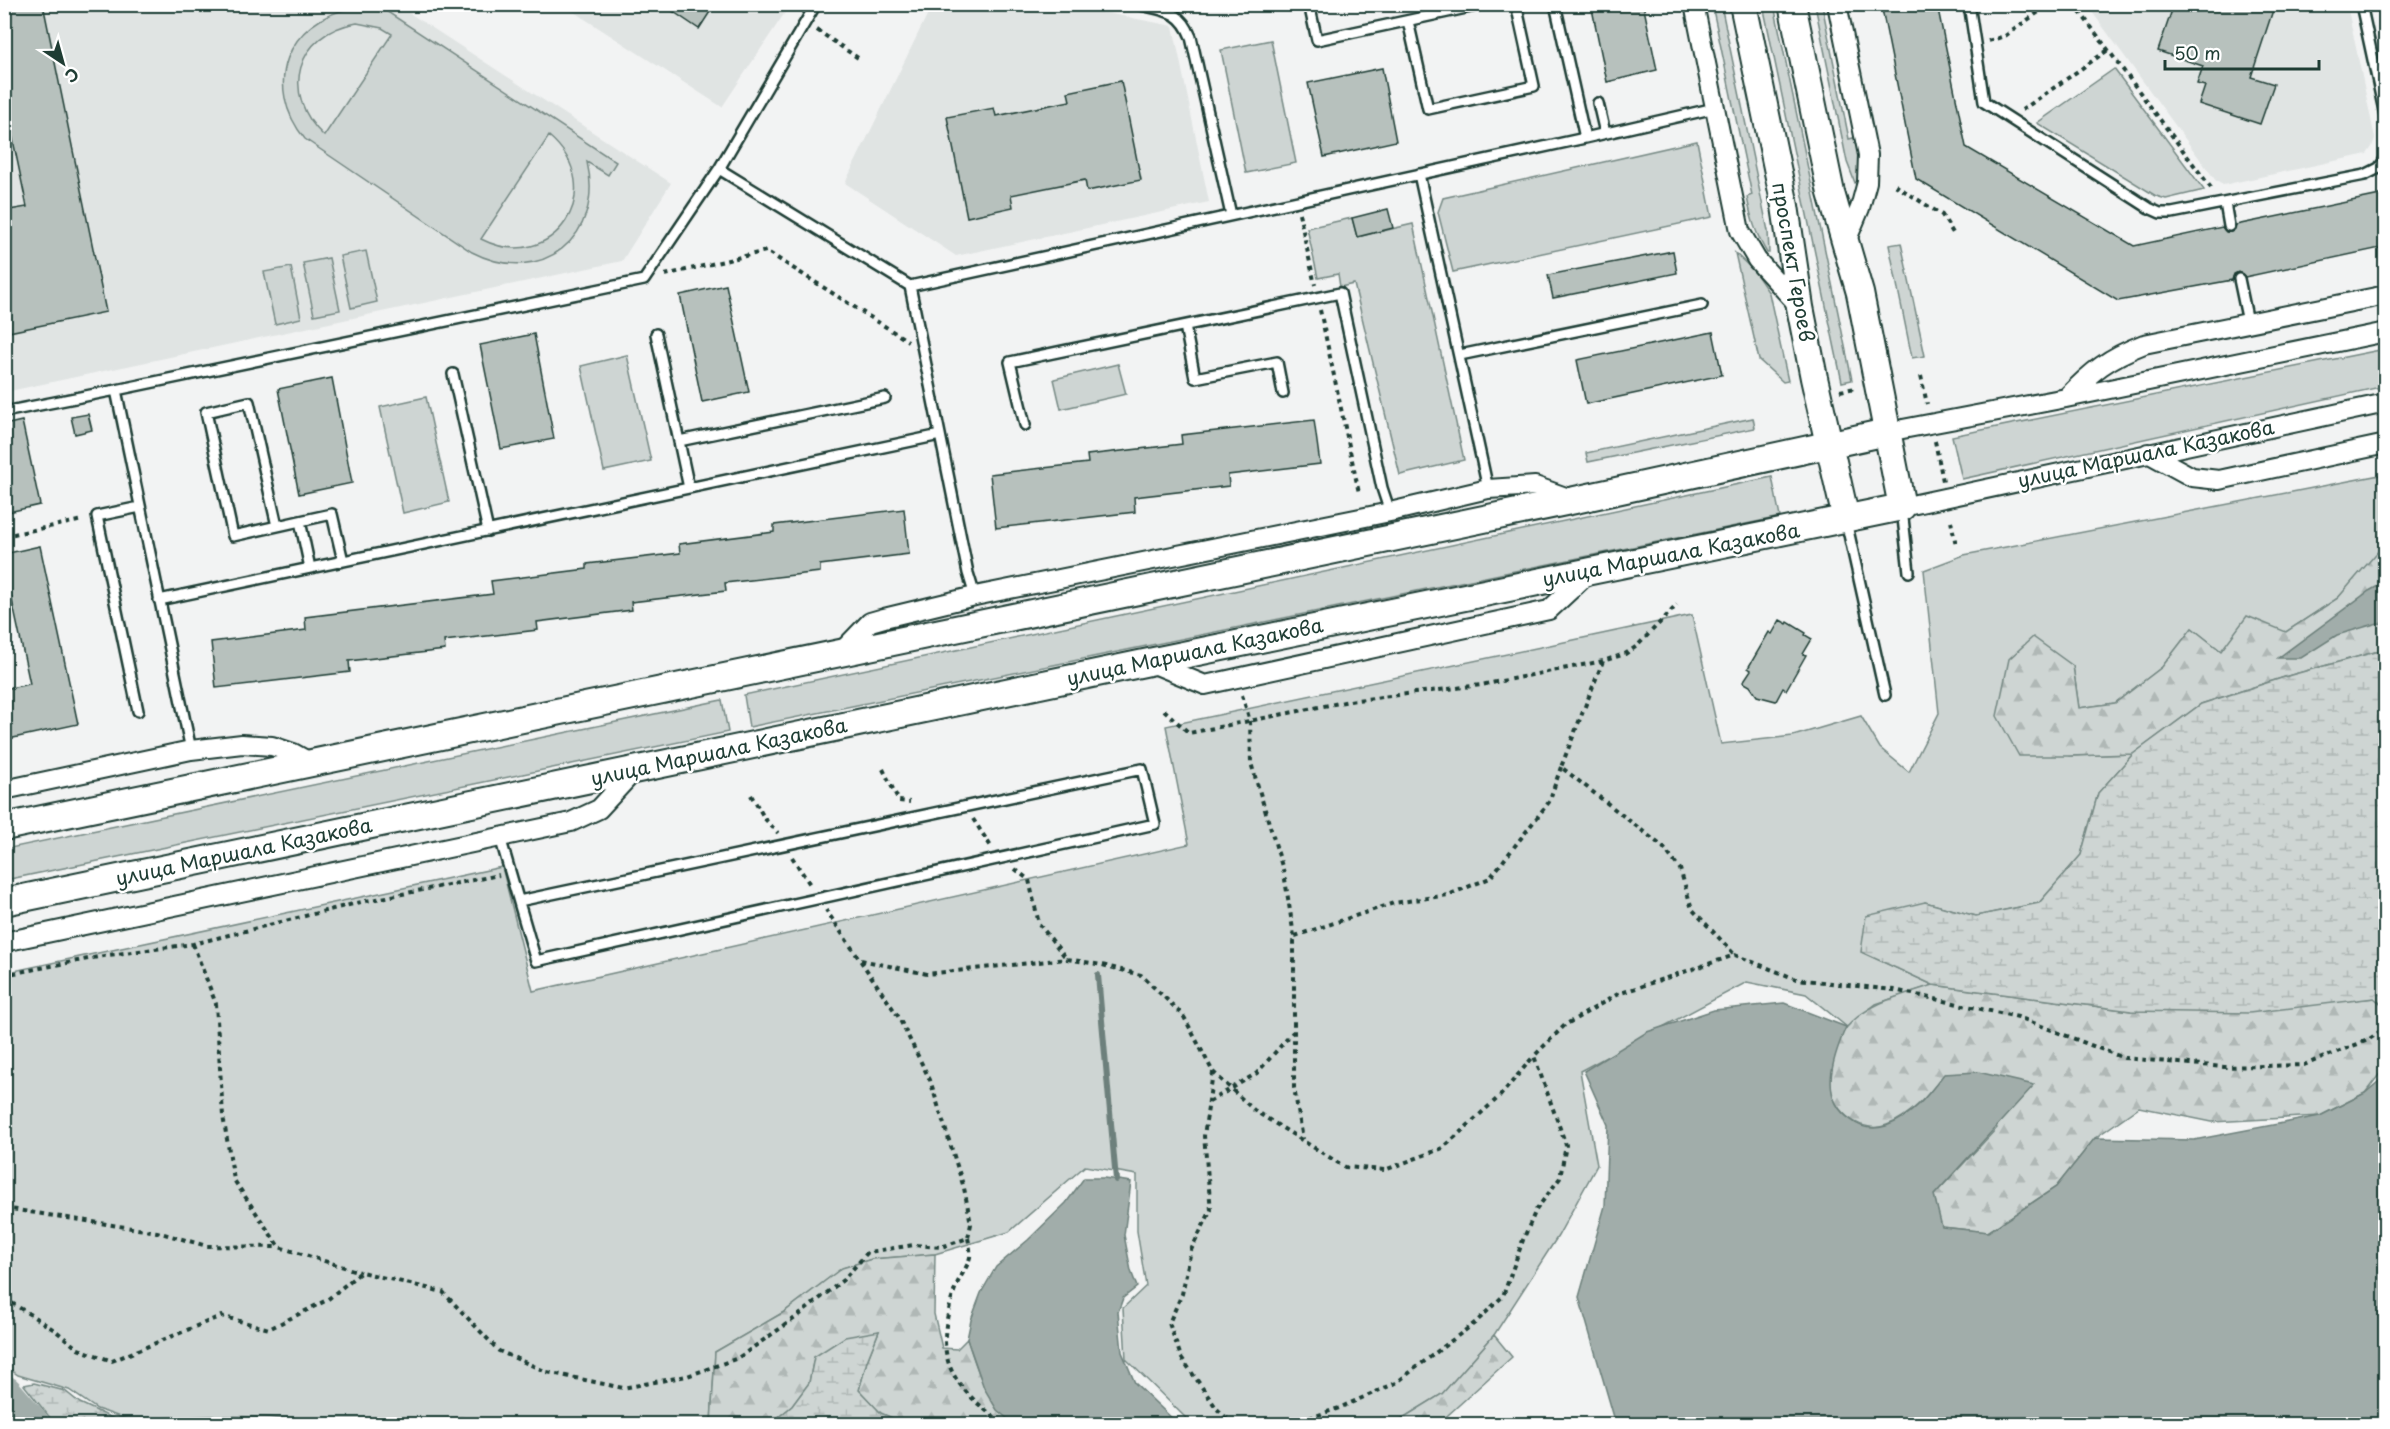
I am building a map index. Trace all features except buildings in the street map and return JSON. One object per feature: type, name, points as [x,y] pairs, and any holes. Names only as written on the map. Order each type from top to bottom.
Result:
[{"type":"street","points":[[1694,4],[1740,231],[1757,260],[1800,307]]},
{"type":"street","name":"проспект Героев","points":[[1743,4],[1785,206],[1800,307],[1827,444],[1846,519]]},
{"type":"street","points":[[1792,4],[1831,193],[1860,294],[1902,507]]},
{"type":"street","points":[[1837,4],[1868,155],[1867,182],[1860,208],[1845,244]]},
{"type":"street","points":[[2066,398],[2092,371],[2117,355],[2144,344],[2385,295]]},
{"type":"street","points":[[4,827],[1575,500],[1827,444],[2066,398],[2385,332]]},
{"type":"street","name":"улица Маршала Казакова","points":[[4,902],[1149,662],[1846,519],[2385,403]]},
{"type":"street","points":[[2148,453],[2192,477],[2219,480],[2385,444]]},
{"type":"street","points":[[841,652],[870,622],[975,596],[1390,512],[1488,489],[1522,485],[1535,486],[1575,500]]},
{"type":"street","points":[[1149,662],[1205,685],[1549,610],[1591,571]]},
{"type":"street","points":[[4,790],[190,750],[242,744],[272,746],[293,753],[313,764]]},
{"type":"street","points":[[4,942],[571,822],[598,809],[637,769]]},
{"type":"lane","points":[[4,412],[644,279],[719,169],[816,4]]},
{"type":"lane","points":[[1137,4],[1170,13],[1185,21],[1191,37],[1230,215]]},
{"type":"lane","points":[[1309,4],[1317,40],[1485,4]]},
{"type":"lane","points":[[1408,21],[1428,109],[1533,86],[1515,4]]},
{"type":"lane","points":[[1555,4],[1585,138]]},
{"type":"lane","points":[[1969,4],[1984,102],[2155,211],[2172,213],[2365,175],[2379,168],[2385,158]]},
{"type":"lane","points":[[2361,4],[2385,120]]},
{"type":"lane","points":[[1598,103],[1605,133]]},
{"type":"lane","points":[[719,169],[910,286],[1715,108]]},
{"type":"lane","points":[[1419,174],[1488,489]]},
{"type":"lane","points":[[2225,203],[2229,226]]},
{"type":"lane","points":[[2239,279],[2248,322]]},
{"type":"lane","points":[[910,286],[968,573],[975,596]]},
{"type":"lane","points":[[1025,425],[1010,362],[1340,294],[1382,488],[1390,512]]},
{"type":"lane","points":[[1460,355],[1702,305]]},
{"type":"lane","points":[[1185,326],[1195,378],[1277,362],[1283,393]]},
{"type":"lane","points":[[656,334],[688,488]]},
{"type":"lane","points":[[453,374],[488,531]]},
{"type":"lane","points":[[116,390],[190,750]]},
{"type":"lane","points":[[679,441],[885,398]]},
{"type":"lane","points":[[277,526],[249,402],[206,412],[233,536],[332,514],[343,561]]},
{"type":"lane","points":[[159,600],[940,435]]},
{"type":"lane","points":[[138,711],[97,516],[140,507]]},
{"type":"lane","points":[[1902,507],[1909,572]]},
{"type":"lane","points":[[1846,519],[1885,694]]},
{"type":"lane","points":[[300,521],[310,568]]},
{"type":"lane","points":[[500,837],[536,961],[1155,824],[1142,768],[519,901]]},
{"type":"path","points":[[1976,45],[2005,36],[2050,4]]},
{"type":"path","points":[[2074,4],[2211,188],[2214,205]]},
{"type":"path","points":[[813,27],[861,60]]},
{"type":"path","points":[[2010,118],[2108,50]]},
{"type":"path","points":[[1895,185],[1942,215],[1953,233]]},
{"type":"path","points":[[1297,201],[1359,493]]},
{"type":"path","points":[[644,279],[766,251],[923,351]]},
{"type":"path","points":[[1921,376],[1927,404]]},
{"type":"path","points":[[1839,391],[1855,388]]},
{"type":"path","points":[[1935,440],[1943,484]]},
{"type":"path","points":[[4,536],[97,516]]},
{"type":"path","points":[[1951,520],[1956,545]]},
{"type":"path","points":[[1164,710],[1189,733],[1349,701],[1481,686],[1603,661],[1625,654],[1637,646],[1677,605]]},
{"type":"path","points":[[1294,936],[1394,903],[1448,895],[1490,878],[1549,802],[1603,661]]},
{"type":"path","points":[[1242,694],[1250,721],[1251,763],[1284,873],[1294,936],[1294,1088],[1303,1140]]},
{"type":"path","points":[[1562,767],[1663,847],[1680,869],[1692,909],[1734,955],[1796,979],[1894,990],[2018,1017],[2124,1058],[2224,1067],[2304,1065],[2368,1040],[2385,1027]]},
{"type":"path","points":[[883,769],[899,801],[920,803]]},
{"type":"path","points":[[751,795],[765,819],[788,844],[790,855],[898,1016],[930,1080],[964,1188],[971,1224],[968,1238],[970,1256],[952,1298],[944,1339],[950,1370],[975,1403],[1004,1425]]},
{"type":"path","points":[[960,807],[972,818],[1000,858],[1029,880],[1039,924],[1067,959]]},
{"type":"path","points":[[4,975],[109,955],[193,944],[361,902],[512,873]]},
{"type":"path","points":[[193,944],[216,1004],[223,1116],[234,1180],[279,1247]]},
{"type":"path","points":[[860,960],[927,974],[1067,959],[1141,975],[1183,1015],[1213,1072],[1255,1111],[1344,1167],[1385,1170],[1443,1148],[1500,1096],[1534,1056],[1565,1025],[1618,994],[1734,955]]},
{"type":"path","points":[[1209,1102],[1257,1073],[1294,1031]]},
{"type":"path","points":[[1292,1425],[1339,1408],[1396,1383],[1476,1322],[1503,1296],[1536,1210],[1560,1178],[1566,1145],[1534,1056]]},
{"type":"path","points":[[1213,1072],[1204,1136],[1211,1210],[1191,1250],[1182,1294],[1169,1323],[1181,1357],[1217,1408],[1233,1425]]},
{"type":"path","points":[[4,1125],[8,1148],[4,1154]]},
{"type":"path","points":[[4,1208],[157,1232],[207,1246],[279,1247],[361,1272],[443,1292],[499,1352],[547,1372],[623,1388],[687,1376],[738,1358],[798,1316],[843,1280],[868,1252],[914,1245],[941,1247],[968,1238]]},
{"type":"path","points":[[4,1298],[56,1331],[78,1349],[112,1361],[221,1316],[269,1329],[327,1300],[361,1272]]},
{"type":"shaded area","points":[[4,5],[397,5],[671,183],[622,261],[5,392]]},
{"type":"shaded area","points":[[563,5],[790,5],[722,107]]},
{"type":"shaded area","points":[[932,5],[1066,5],[1173,26],[1209,202],[956,256],[845,183]]},
{"type":"shaded area","points":[[2087,5],[2347,5],[2375,138],[2372,147],[2367,154],[2223,185],[2216,181]]},
{"type":"shaded area","points":[[2385,582],[2385,624],[2378,623],[2337,635],[2301,658],[2278,658],[2369,591]]},
{"type":"shaded area","points":[[1784,1003],[1846,1027],[1833,1064],[1831,1089],[1834,1100],[1841,1111],[1855,1123],[1863,1126],[1872,1128],[1886,1126],[1904,1117],[1926,1097],[1944,1074],[1978,1072],[2034,1085],[1934,1195],[1942,1227],[1988,1232],[2056,1187],[2095,1138],[2194,1140],[2320,1116],[2365,1093],[2385,1076],[2385,1424],[1616,1424],[1579,1297],[1605,1206],[1608,1125],[1584,1071],[1647,1032],[1714,1010]]},
{"type":"shaded area","points":[[1084,1178],[1131,1182],[1124,1235],[1131,1271],[1137,1287],[1123,1298],[1118,1312],[1122,1352],[1135,1383],[1178,1424],[1014,1424],[997,1410],[984,1388],[967,1339],[981,1293],[996,1267],[1066,1203]]},
{"type":"green space","points":[[349,5],[377,5],[616,162],[608,175],[587,162],[590,189],[586,213],[577,233],[562,249],[543,259],[522,264],[497,262],[472,252],[305,139],[292,119],[285,98],[284,77],[288,58],[297,41],[311,26],[330,15],[353,8]],"holes":[[[357,23],[382,28],[392,34],[324,136],[310,120],[302,102],[299,85],[301,68],[308,52],[320,39],[336,29]],[[549,136],[567,157],[575,180],[574,202],[566,221],[551,237],[531,246],[507,247],[481,239]]]},
{"type":"green space","points":[[1712,5],[1721,5],[1768,231],[1769,253],[1752,219],[1747,197],[1752,195]]},
{"type":"green space","points":[[1763,5],[1774,5],[1852,380],[1842,382]]},
{"type":"green space","points":[[1815,5],[1822,5],[1849,139],[1857,137],[1861,172],[1857,188],[1847,162]]},
{"type":"green space","points":[[1271,40],[1296,163],[1246,173],[1221,50]]},
{"type":"green space","points":[[2114,69],[2204,190],[2166,199],[2156,196],[2037,123]]},
{"type":"green space","points":[[1697,141],[1712,217],[1453,272],[1438,212],[1443,198]]},
{"type":"green space","points":[[1352,218],[1357,237],[1413,224],[1464,460],[1400,475],[1354,284],[1340,287],[1338,274],[1318,278],[1307,228]]},
{"type":"green space","points":[[1901,243],[1925,356],[1912,358],[1889,245]]},
{"type":"green space","points":[[366,251],[377,302],[351,308],[340,256]]},
{"type":"green space","points":[[1735,253],[1754,271],[1769,293],[1788,381],[1783,382],[1759,360]]},
{"type":"green space","points":[[329,258],[340,310],[314,315],[303,263]]},
{"type":"green space","points":[[291,267],[301,318],[275,324],[264,272]]},
{"type":"green space","points":[[2385,349],[2385,386],[1962,479],[1952,436]]},
{"type":"green space","points":[[627,355],[651,461],[604,471],[581,366]]},
{"type":"green space","points":[[1118,364],[1126,394],[1061,409],[1054,379]]},
{"type":"green space","points":[[426,397],[449,502],[403,513],[380,407]]},
{"type":"green space","points":[[1753,418],[1755,428],[1588,462],[1586,453]]},
{"type":"green space","points":[[2385,474],[2385,548],[2381,549],[2338,598],[2286,632],[2221,651],[2192,628],[2162,667],[2115,703],[2079,708],[2073,666],[2069,756],[2133,754],[2098,793],[2081,855],[2039,903],[1976,916],[1925,902],[1862,952],[1933,985],[1876,1004],[1847,1027],[1806,994],[1747,982],[1580,1071],[1597,1165],[1558,1236],[1494,1335],[1442,1394],[1393,1424],[1192,1424],[1126,1359],[1123,1308],[1146,1286],[1137,1231],[1137,1175],[1085,1166],[1009,1232],[935,1254],[872,1259],[843,1268],[784,1312],[715,1352],[711,1424],[497,1424],[461,1417],[404,1424],[342,1424],[266,1417],[212,1416],[126,1419],[97,1409],[69,1390],[18,1375],[5,1366],[4,973],[502,867],[533,991],[1189,844],[1166,726],[1692,615],[1721,744],[1793,736],[1861,716],[1880,748],[1909,772],[1939,713],[1924,570],[1964,555]]},
{"type":"green space","points":[[1772,477],[1780,517],[749,727],[744,695]]},
{"type":"green space","points":[[2381,548],[2385,548],[2385,652],[2375,652],[2291,675],[2201,704],[2133,754],[2019,756],[1997,716],[2009,659],[2033,637],[2073,666],[2079,708],[2115,703],[2162,667],[2192,628],[2221,651],[2247,616],[2286,632],[2338,598]]},
{"type":"green space","points":[[2375,652],[2386,652],[2385,1007],[2374,998],[2249,1013],[2131,1011],[1933,985],[1861,952],[1866,916],[1925,902],[1976,916],[2039,903],[2081,855],[2098,793],[2133,754],[2201,704],[2291,675]]},
{"type":"green space","points":[[722,700],[728,732],[5,880],[5,849]]},
{"type":"green space","points":[[1933,985],[2131,1011],[2322,1003],[2375,998],[2385,1007],[2385,1067],[2365,1093],[2320,1116],[2212,1122],[2139,1107],[2095,1138],[2056,1187],[1988,1232],[1941,1227],[1934,1195],[1997,1128],[1945,1074],[1912,1110],[1896,1121],[1878,1127],[1859,1124],[1843,1113],[1833,1097],[1831,1088],[1831,1073],[1835,1056],[1840,1039],[1847,1027],[1876,1005]]},
{"type":"green space","points":[[935,1254],[934,1314],[942,1348],[957,1349],[967,1339],[984,1386],[996,1405],[1014,1424],[906,1424],[881,1414],[859,1390],[879,1331],[814,1357],[809,1383],[792,1406],[770,1424],[711,1424],[715,1352],[784,1312],[842,1268],[872,1259]]},
{"type":"green space","points":[[879,1331],[859,1390],[881,1413],[906,1424],[770,1424],[792,1406],[809,1383],[814,1357],[845,1337]]},
{"type":"green space","points":[[1494,1335],[1512,1357],[1438,1424],[1393,1424],[1442,1394]]},
{"type":"green space","points":[[34,1383],[65,1391],[80,1403],[116,1420],[142,1424],[55,1424],[24,1385]]},
{"type":"waterway","points":[[1098,975],[1116,1180]]},
{"type":"waterway","points":[[4,1394],[30,1424]]}]
